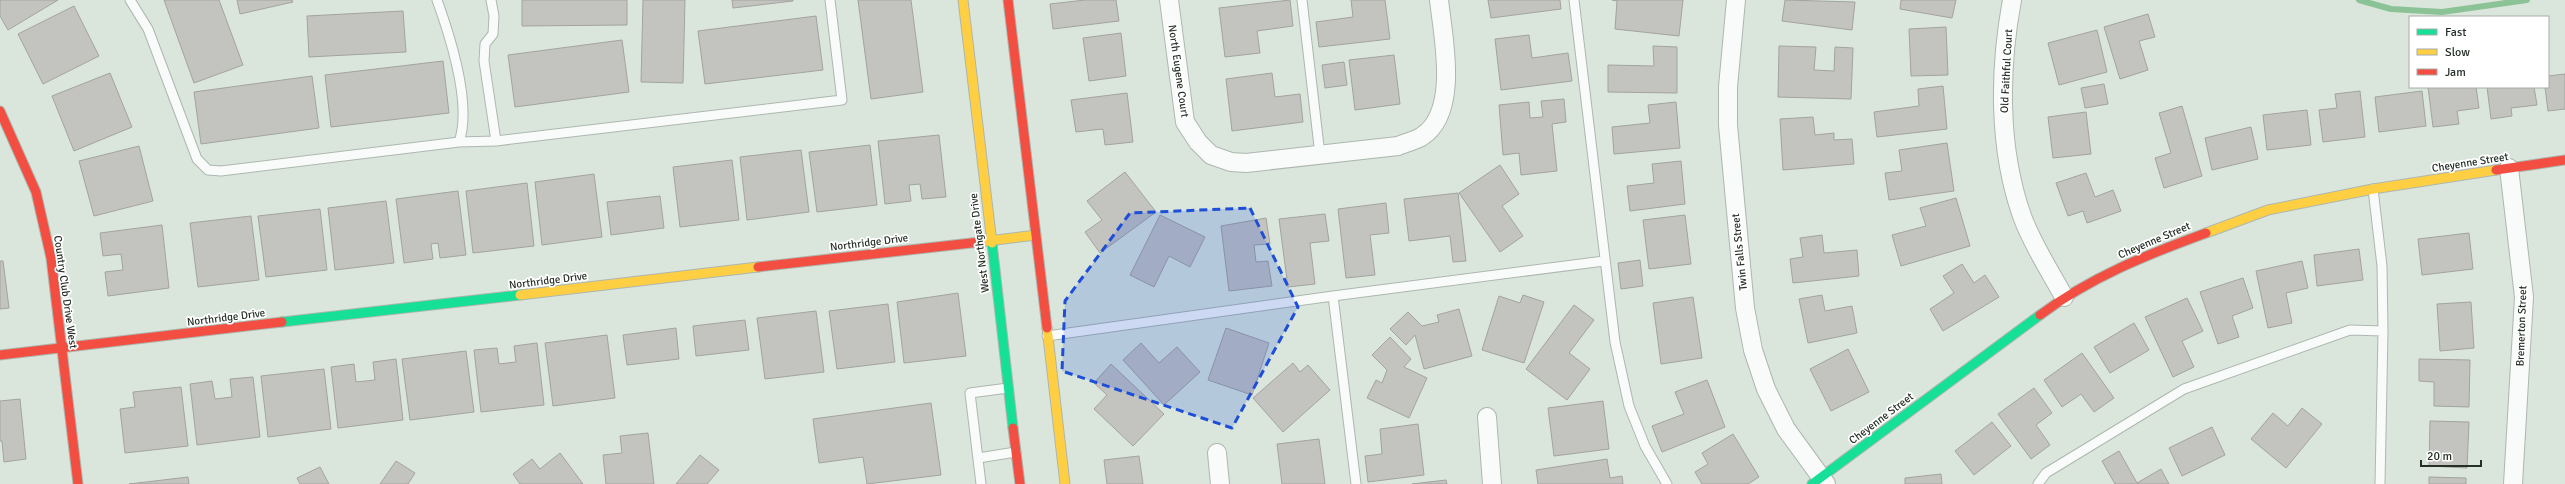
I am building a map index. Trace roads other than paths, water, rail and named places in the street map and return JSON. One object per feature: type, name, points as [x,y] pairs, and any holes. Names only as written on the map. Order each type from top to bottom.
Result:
[{"type":"street","name":"West Northgate Drive","points":[[963,0],[1020,484]]},
{"type":"street","points":[[1008,0],[1065,484]]},
{"type":"street","name":"North Eugene Court","points":[[1169,0],[1185,122],[1198,142],[1211,155],[1231,162],[1314,156],[1398,146],[1421,136],[1434,125],[1444,99],[1447,69],[1439,0]]},
{"type":"street","name":"Twin Falls Street","points":[[1736,0],[1728,87],[1728,125],[1745,308],[1753,350],[1766,389],[1786,429],[1820,482]]},
{"type":"street","name":"Old Faithful Court","points":[[2012,0],[2003,107],[2008,169],[2022,217],[2064,297]]},
{"type":"street","name":"Country Club Drive West","points":[[0,111],[17,145],[36,192],[51,258],[78,484]]},
{"type":"street","name":"Cheyenne Street","points":[[1820,482],[2064,297],[2132,260],[2268,210],[2373,189],[2565,160]]},
{"type":"street","name":"Bremerton Street","points":[[2509,168],[2524,297],[2513,484]]},
{"type":"street","name":"Northridge Drive","points":[[0,355],[1036,235]]},
{"type":"street","points":[[1487,417],[1492,484]]},
{"type":"street","points":[[1216,453],[1220,484]]},
{"type":"lane","points":[[130,0],[148,29],[197,160],[208,170],[221,171],[460,142],[496,141],[842,100],[830,2]]},
{"type":"lane","points":[[436,0],[453,49],[463,109],[463,131],[460,142]]},
{"type":"lane","points":[[491,0],[494,16],[493,34],[485,44],[484,60],[496,141]]},
{"type":"lane","points":[[1302,0],[1314,156]]},
{"type":"lane","points":[[1574,0],[1604,261],[1615,342],[1629,406],[1645,446],[1667,484]]},
{"type":"lane","points":[[2373,189],[2382,266],[2383,331],[2380,484]]},
{"type":"lane","points":[[1047,336],[1333,296],[1604,261]]},
{"type":"lane","points":[[1333,296],[1356,484]]},
{"type":"lane","points":[[2038,484],[2046,473],[2184,389],[2350,330],[2383,331]]},
{"type":"lane","points":[[981,484],[970,394],[1008,388]]},
{"type":"lane","points":[[978,458],[1016,452]]},
{"type":"waterway","points":[[2359,0],[2391,9],[2442,12],[2527,0]]}]
